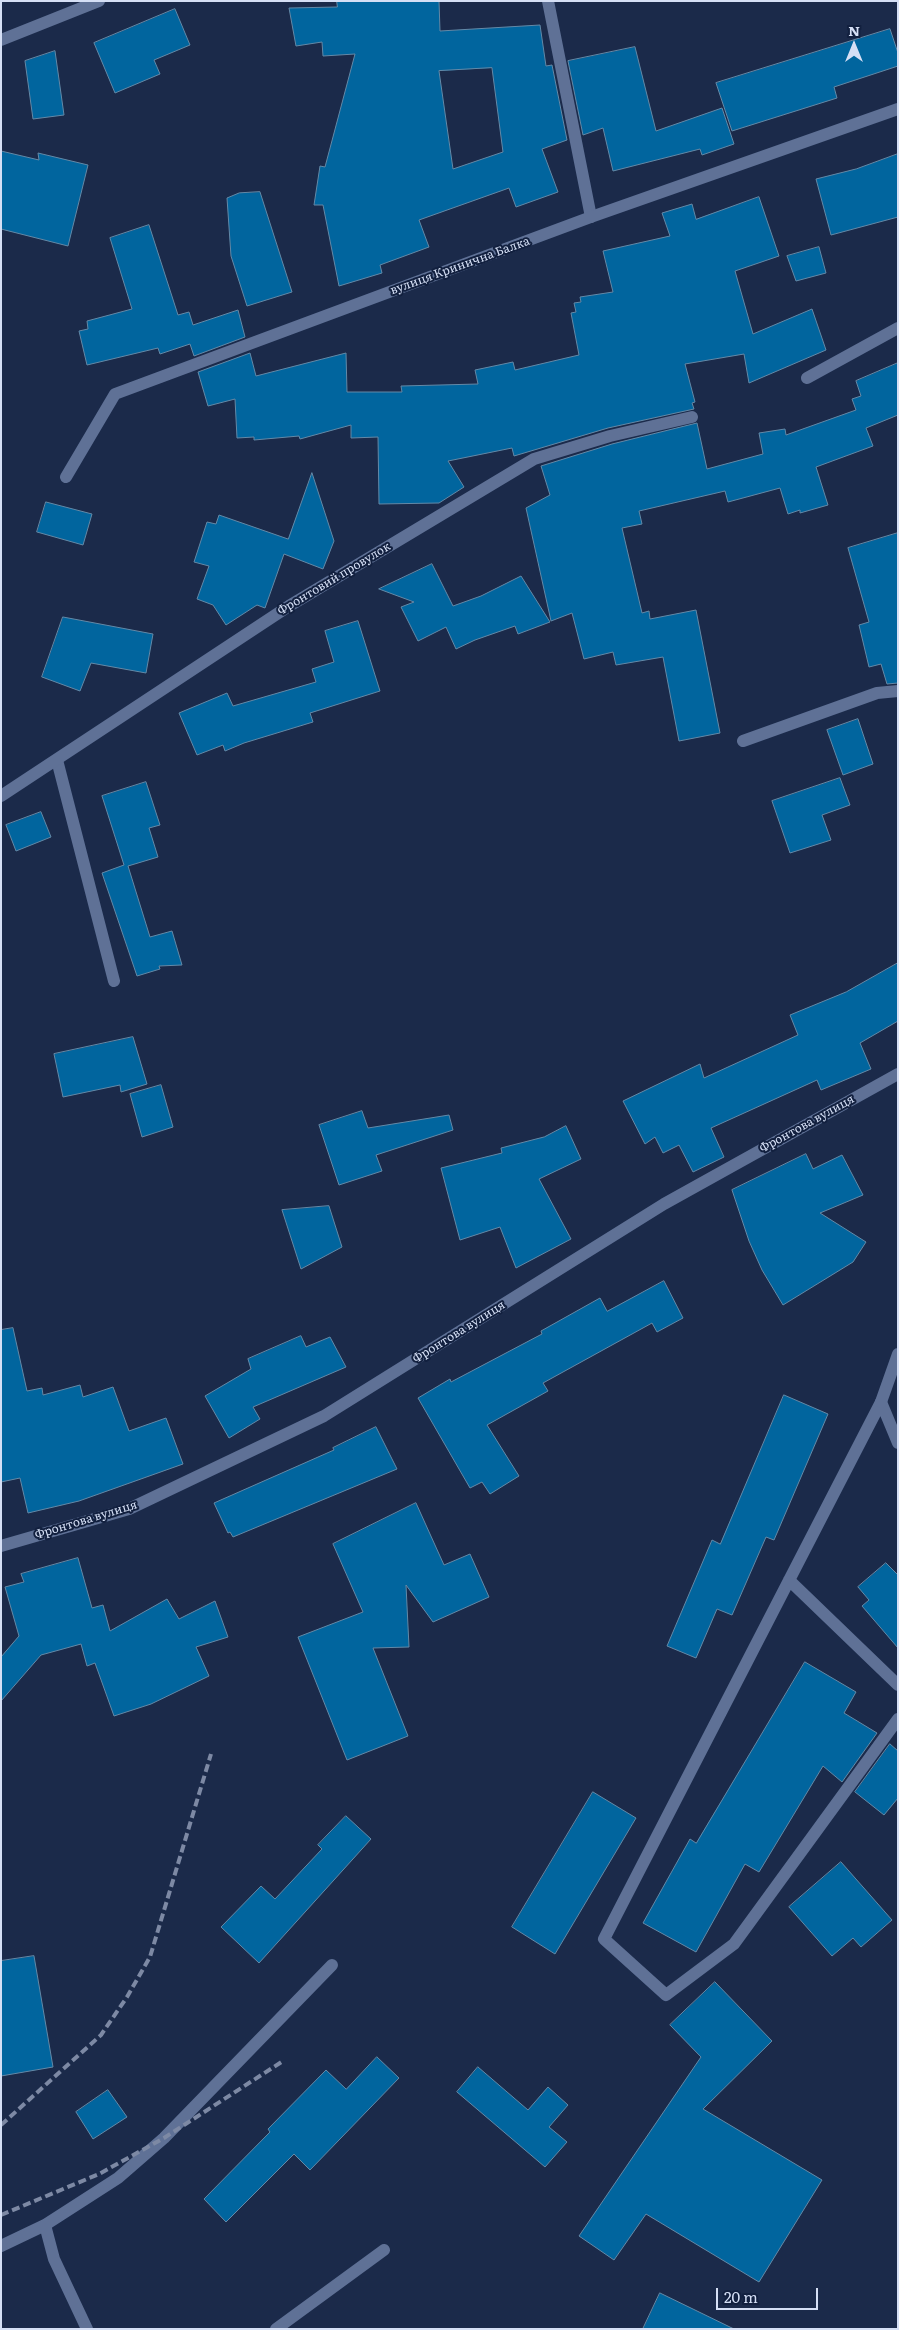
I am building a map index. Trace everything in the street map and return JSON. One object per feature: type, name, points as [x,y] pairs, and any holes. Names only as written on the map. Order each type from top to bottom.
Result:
[{"type":"street","points":[[1,40],[99,1]]},
{"type":"street","points":[[548,1],[591,217]]},
{"type":"street","name":"вулиця Кринична Балка","points":[[66,477],[115,394],[591,217],[898,109]]},
{"type":"street","points":[[807,378],[898,328]]},
{"type":"street","name":"Фронтовий провулок","points":[[1,796],[289,606],[534,459],[610,436],[692,417]]},
{"type":"street","points":[[743,741],[877,693],[898,691]]},
{"type":"street","points":[[57,760],[114,981]]},
{"type":"street","name":"Фронтова вулиця","points":[[1,1546],[129,1509],[324,1416],[664,1204],[898,1074]]},
{"type":"street","points":[[898,1354],[881,1402],[604,1939],[666,1995],[734,1944],[898,1719]]},
{"type":"street","points":[[881,1402],[898,1443]]},
{"type":"street","points":[[789,1580],[898,1684]]},
{"type":"street","points":[[1,2246],[45,2225],[118,2178],[164,2138],[332,1966]]},
{"type":"street","points":[[45,2225],[54,2259],[87,2329]]},
{"type":"street","points":[[276,2329],[384,2250]]},
{"type":"building","points":[[337,1],[439,1],[440,31],[540,25],[546,66],[552,65],[567,140],[542,149],[558,192],[516,207],[509,188],[419,220],[429,247],[380,265],[382,273],[339,286],[323,205],[314,205],[320,166],[325,167],[355,54],[323,56],[322,42],[296,46],[289,8],[337,7]],"holes":[[[492,68],[503,152],[453,169],[439,71]]]},
{"type":"building","points":[[175,9],[190,45],[154,60],[160,74],[115,93],[94,43]]},
{"type":"building","points":[[890,29],[898,53],[898,66],[834,87],[837,98],[732,131],[716,83]]},
{"type":"building","points":[[635,47],[656,131],[722,108],[734,144],[702,155],[700,149],[613,171],[603,128],[583,135],[568,61]]},
{"type":"building","points":[[55,51],[64,115],[33,119],[25,61]]},
{"type":"building","points":[[1,151],[39,160],[38,153],[88,165],[68,246],[1,229]]},
{"type":"building","points":[[898,154],[898,217],[831,235],[816,179],[856,169]]},
{"type":"building","points":[[260,192],[292,292],[247,306],[231,256],[227,198],[239,193]]},
{"type":"building","points":[[759,197],[779,256],[735,271],[753,334],[812,309],[826,350],[749,383],[744,354],[685,364],[695,402],[692,403],[694,409],[608,428],[514,456],[512,448],[448,461],[464,487],[439,503],[379,504],[378,437],[351,438],[351,425],[300,439],[299,436],[254,440],[254,437],[237,438],[235,399],[208,406],[198,372],[250,353],[256,376],[346,353],[347,392],[402,392],[401,386],[478,384],[475,370],[513,362],[515,370],[579,355],[571,313],[576,312],[574,303],[581,302],[580,297],[613,292],[603,251],[670,236],[662,213],[692,204],[696,219]]},
{"type":"building","points":[[149,225],[178,315],[189,312],[193,325],[238,310],[245,337],[194,356],[190,344],[160,354],[158,348],[87,365],[79,331],[88,329],[87,321],[132,309],[110,238]]},
{"type":"building","points":[[819,247],[826,273],[796,281],[787,256]]},
{"type":"building","points":[[898,363],[898,415],[866,428],[873,446],[816,467],[828,505],[800,513],[800,510],[788,514],[780,488],[728,502],[725,491],[639,511],[642,524],[622,528],[642,613],[649,611],[650,619],[696,610],[720,733],[679,741],[663,657],[616,665],[613,652],[584,659],[572,613],[551,621],[526,508],[550,495],[541,466],[612,444],[697,423],[707,469],[763,454],[759,433],[785,429],[786,435],[856,410],[852,399],[861,396],[856,381]]},
{"type":"building","points":[[312,473],[334,541],[323,569],[284,554],[265,608],[257,605],[226,625],[213,605],[197,599],[209,566],[194,562],[207,522],[216,524],[219,515],[288,539]]},
{"type":"building","points":[[46,502],[92,514],[83,545],[37,532]]},
{"type":"building","points":[[898,533],[898,683],[887,684],[881,664],[869,667],[859,625],[869,622],[848,548]]},
{"type":"building","points":[[432,564],[453,606],[481,596],[521,576],[550,622],[518,634],[515,626],[456,649],[446,627],[418,641],[401,607],[414,602],[379,589]]},
{"type":"building","points":[[63,617],[153,634],[146,673],[91,663],[80,691],[42,677]]},
{"type":"building","points":[[358,621],[380,691],[310,713],[313,722],[244,743],[225,751],[223,745],[197,755],[179,713],[227,693],[233,706],[316,682],[312,669],[334,662],[325,631]]},
{"type":"building","points":[[858,719],[873,764],[843,775],[827,730]]},
{"type":"building","points":[[840,778],[850,805],[822,815],[831,840],[790,853],[772,801]]},
{"type":"building","points":[[146,782],[160,825],[149,828],[158,857],[128,866],[150,937],[172,931],[182,965],[159,966],[160,969],[137,976],[102,873],[124,865],[102,796]]},
{"type":"building","points":[[41,812],[51,837],[16,851],[6,825]]},
{"type":"building","points":[[898,963],[898,1021],[860,1043],[871,1069],[821,1090],[817,1080],[711,1128],[724,1157],[693,1172],[679,1145],[663,1153],[655,1137],[645,1144],[623,1101],[700,1064],[704,1078],[798,1035],[790,1015],[846,992]]},
{"type":"building","points":[[133,1037],[147,1084],[121,1092],[120,1085],[63,1097],[54,1054]]},
{"type":"building","points":[[161,1085],[173,1127],[142,1137],[130,1094]]},
{"type":"building","points":[[362,1111],[368,1128],[449,1115],[453,1130],[376,1155],[382,1171],[339,1185],[319,1125]]},
{"type":"building","points":[[566,1126],[581,1159],[539,1179],[571,1239],[516,1268],[500,1227],[460,1240],[441,1168],[502,1153],[501,1148],[544,1137]]},
{"type":"building","points":[[806,1154],[813,1169],[842,1155],[863,1195],[820,1213],[866,1242],[853,1262],[783,1305],[762,1270],[749,1241],[732,1190]]},
{"type":"building","points":[[329,1206],[342,1247],[301,1269],[282,1210]]},
{"type":"building","points":[[664,1281],[683,1318],[657,1332],[652,1323],[543,1383],[548,1391],[487,1425],[519,1476],[490,1494],[482,1482],[470,1488],[418,1398],[450,1379],[451,1382],[542,1334],[541,1331],[600,1298],[607,1311]]},
{"type":"building","points":[[13,1328],[27,1391],[42,1388],[43,1395],[80,1385],[83,1397],[113,1387],[129,1431],[166,1418],[183,1464],[79,1501],[28,1513],[20,1478],[1,1482],[1,1330]]},
{"type":"building","points":[[301,1336],[306,1347],[330,1337],[346,1367],[253,1407],[260,1419],[229,1438],[205,1396],[251,1369],[248,1359]]},
{"type":"building","points":[[784,1395],[828,1414],[774,1540],[766,1537],[732,1615],[717,1609],[696,1658],[667,1646],[712,1540],[720,1544]]},
{"type":"building","points":[[376,1427],[397,1469],[233,1537],[230,1532],[228,1533],[214,1503],[334,1450],[333,1448]]},
{"type":"building","points":[[416,1503],[444,1565],[470,1554],[489,1597],[433,1622],[406,1585],[409,1647],[373,1648],[408,1736],[347,1760],[298,1637],[363,1612],[333,1544]]},
{"type":"building","points":[[78,1558],[92,1608],[103,1605],[110,1631],[167,1599],[179,1619],[215,1601],[228,1637],[196,1647],[209,1676],[151,1704],[114,1716],[95,1663],[87,1666],[81,1644],[41,1655],[1,1701],[1,1657],[19,1636],[5,1587],[24,1582],[21,1574]]},
{"type":"building","points":[[886,1563],[898,1575],[898,1648],[862,1606],[869,1600],[858,1587]]},
{"type":"building","points":[[805,1662],[856,1692],[844,1713],[877,1733],[842,1782],[823,1766],[759,1872],[745,1864],[696,1952],[643,1923],[690,1839],[696,1843]]},
{"type":"building","points":[[890,1744],[898,1751],[898,1798],[884,1815],[855,1792]]},
{"type":"building","points":[[593,1792],[636,1818],[555,1954],[512,1927]]},
{"type":"building","points":[[346,1816],[371,1839],[259,1963],[221,1927],[261,1886],[275,1899],[322,1849],[318,1845]]},
{"type":"building","points":[[841,1862],[892,1920],[861,1947],[853,1938],[832,1956],[789,1907]]},
{"type":"building","points":[[34,1956],[53,2067],[1,2076],[1,1961]]},
{"type":"building","points":[[715,1982],[772,2041],[703,2109],[822,2180],[759,2282],[646,2214],[614,2260],[579,2236],[701,2057],[670,2025]]},
{"type":"building","points":[[377,2057],[399,2078],[310,2170],[294,2154],[226,2222],[204,2199],[270,2132],[268,2129],[326,2070],[346,2089]]},
{"type":"building","points":[[478,2067],[528,2110],[548,2087],[568,2105],[549,2127],[567,2142],[545,2167],[457,2092]]},
{"type":"building","points":[[108,2090],[127,2117],[93,2139],[76,2112]]},
{"type":"building","points":[[660,2293],[734,2329],[643,2329]]},
{"type":"railway","points":[[1,2125],[101,2035],[127,1997],[150,1957],[211,1754]]},
{"type":"railway","points":[[1,2215],[99,2174],[164,2138],[283,2061]]}]
